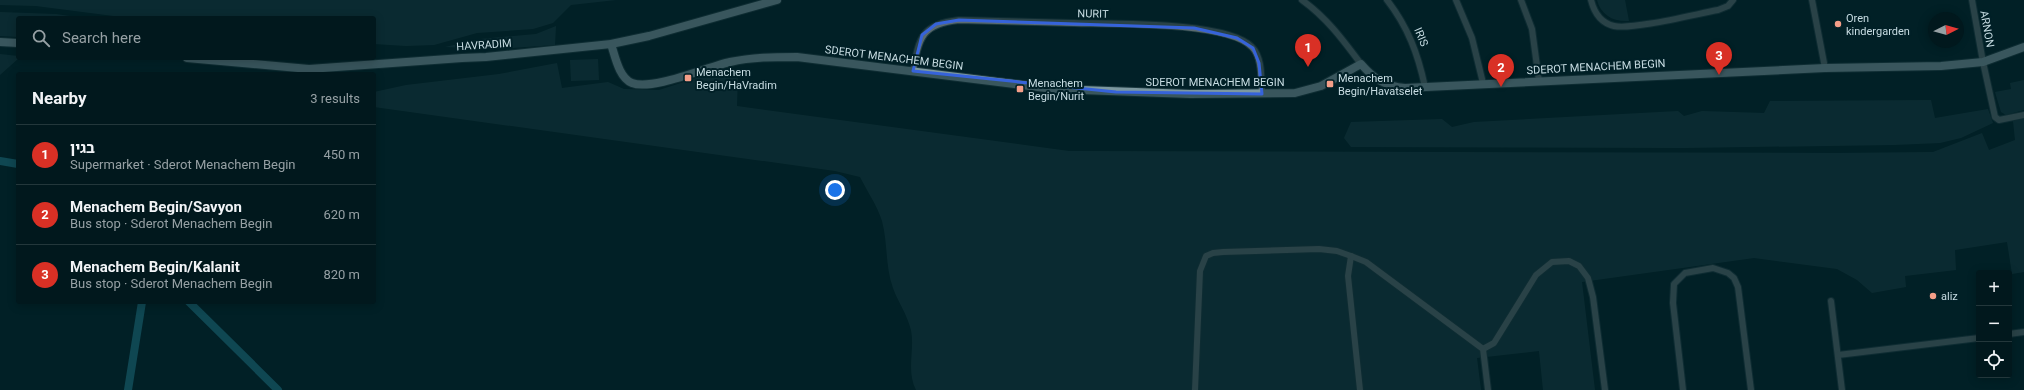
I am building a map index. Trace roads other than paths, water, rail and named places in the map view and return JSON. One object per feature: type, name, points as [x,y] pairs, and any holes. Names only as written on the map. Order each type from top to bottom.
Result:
[{"type":"street","name":"HAVRADIM","points":[[209,60],[309,69],[486,57],[611,44],[649,36],[777,0]]},
{"type":"street","points":[[1302,0],[1324,17],[1361,64]]},
{"type":"street","name":"IRIS","points":[[1387,0],[1408,31],[1415,46],[1425,87]]},
{"type":"street","points":[[1456,0],[1472,38],[1484,83]]},
{"type":"street","points":[[1521,0],[1532,29],[1539,80]]},
{"type":"street","points":[[1591,0],[1593,9],[1602,19],[1613,26],[1622,27],[1718,10],[1728,6],[1733,0]]},
{"type":"street","points":[[1812,0],[1825,68]]},
{"type":"street","name":"ARNON","points":[[1972,0],[1995,117],[1999,120],[2024,115]]},
{"type":"street","name":"NURIT","points":[[913,71],[918,44],[922,35],[936,24],[945,22],[959,20],[1170,26],[1216,32],[1246,42],[1253,48],[1259,63],[1262,94]]},
{"type":"street","points":[[0,42],[16,43]]},
{"type":"street","name":"SDEROT MENACHEM BEGIN","points":[[611,44],[624,77],[631,83],[639,84],[662,82],[731,61],[776,56],[796,57],[1054,89],[1152,94],[1281,94],[1309,90],[1321,86],[1361,64],[1379,81],[1391,87],[1425,87],[1539,80],[1825,68],[1941,66],[1983,62],[2024,47]]},
{"type":"street","points":[[1195,390],[1200,271],[1206,256],[1213,253],[1319,249],[1337,251],[1366,262],[1483,349],[1488,390]]},
{"type":"street","points":[[1351,256],[1348,276],[1360,390]]},
{"type":"street","points":[[1483,349],[1494,344],[1536,275],[1552,262],[1569,261],[1579,266],[1588,278],[1593,297],[1606,390]]},
{"type":"street","points":[[1683,390],[1673,303],[1674,284],[1685,273],[1713,268],[1728,272],[1738,287],[1751,390]]},
{"type":"street","points":[[1831,301],[1842,390]]},
{"type":"street","points":[[2012,334],[2024,332]]},
{"type":"street","points":[[1838,355],[1976,338]]},
{"type":"waterway","points":[[0,161],[16,164]]},
{"type":"waterway","points":[[128,390],[142,304]]},
{"type":"waterway","points":[[191,304],[278,390]]},
{"type":"place","name":"Oren kindergarden","points":[[1838,24]]},
{"type":"place","name":"בגין","points":[[1308,67]]},
{"type":"place","name":"Menachem Begin/Kalanit","points":[[1719,75]]},
{"type":"place","name":"Menachem Begin/HaVradim","points":[[688,78]]},
{"type":"place","name":"Menachem Begin/Havatselet","points":[[1330,84]]},
{"type":"place","name":"Menachem Begin/Savyon","points":[[1501,87]]},
{"type":"place","name":"Menachem Begin/Nurit","points":[[1020,89]]},
{"type":"place","name":"aliz","points":[[1933,296]]}]
